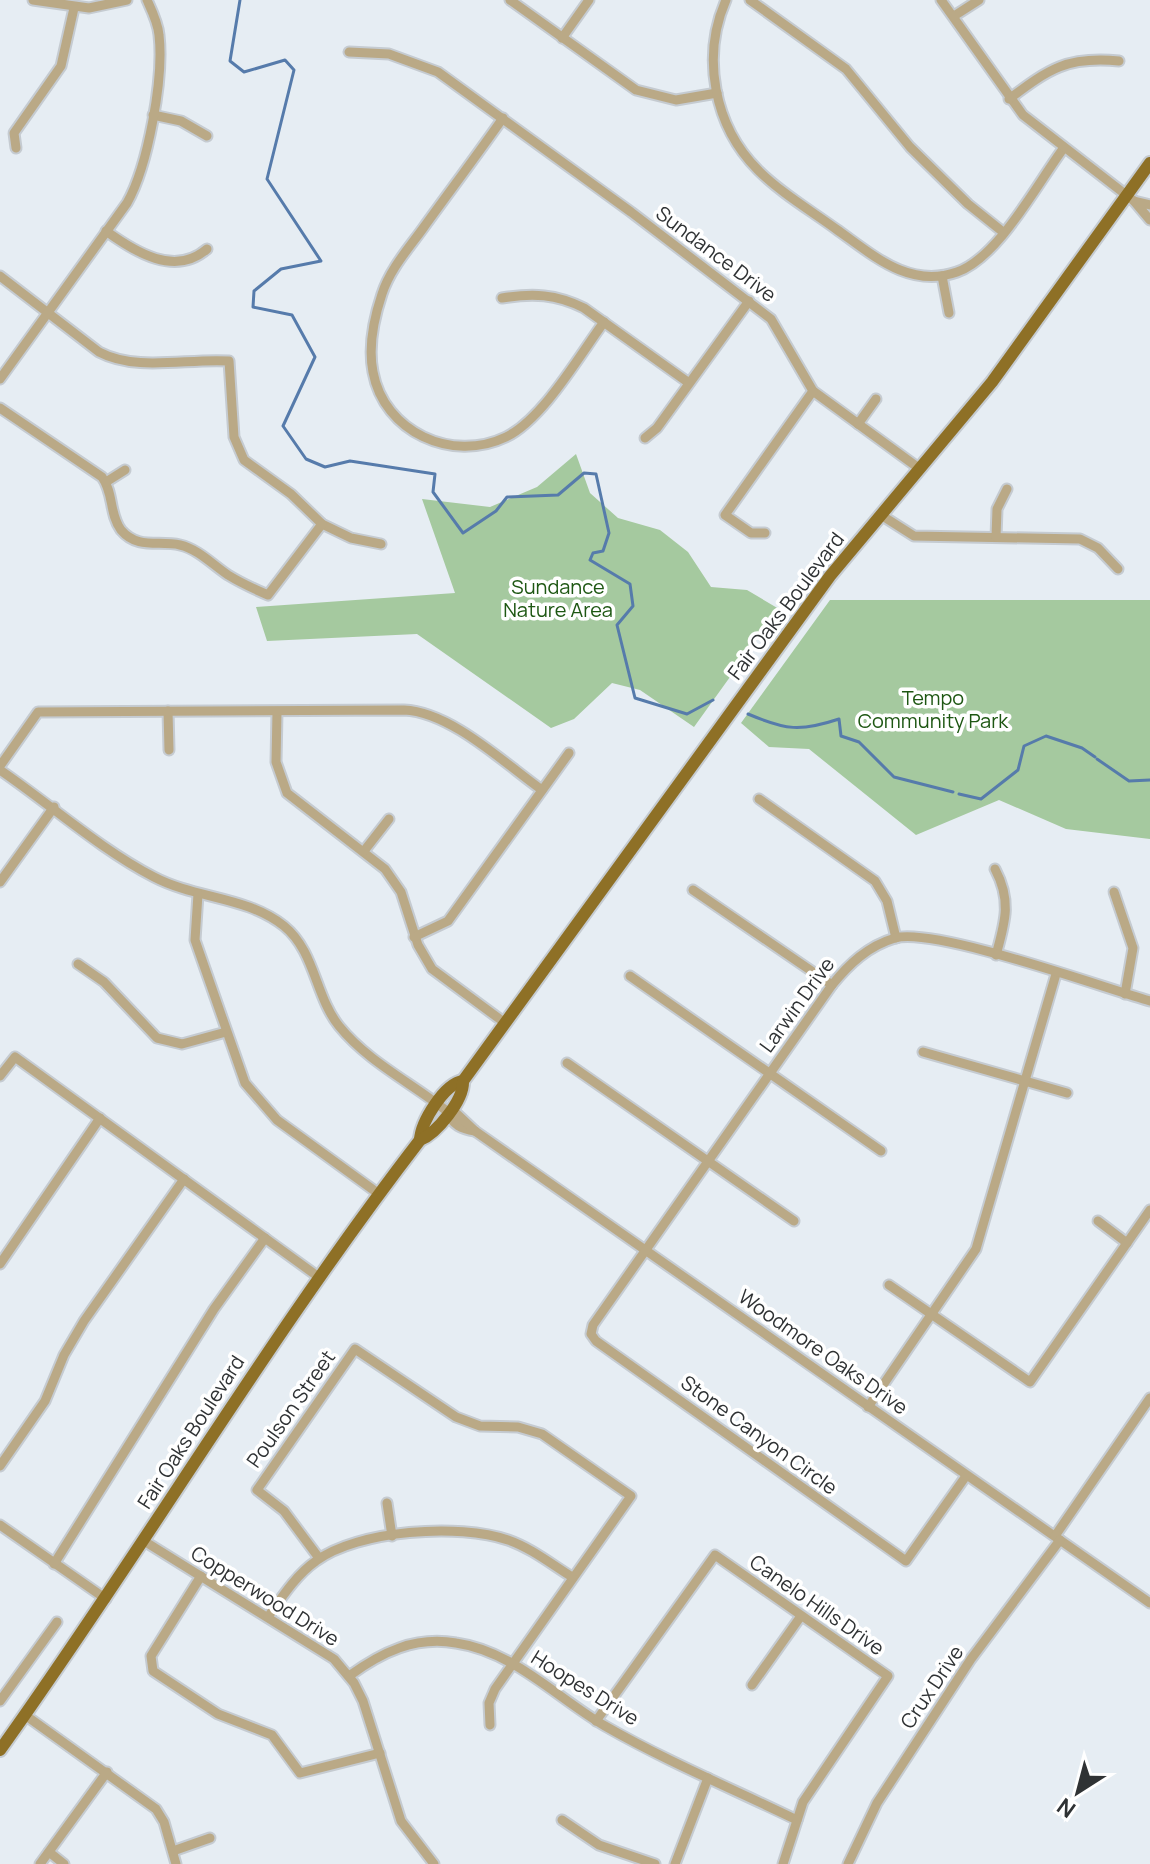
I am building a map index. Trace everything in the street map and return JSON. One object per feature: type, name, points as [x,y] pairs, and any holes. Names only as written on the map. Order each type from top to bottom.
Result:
[{"type":"main road","name":"Fair Oaks Boulevard","points":[[0,1750],[106,1599],[222,1418],[379,1194],[420,1140],[434,1132],[443,1108],[461,1094],[463,1081],[830,576],[992,382],[1130,199],[1150,163]]},
{"type":"street","points":[[33,0],[74,8],[104,6],[127,0]]},
{"type":"street","points":[[0,379],[106,231],[140,176],[153,115],[160,45],[159,31],[147,0]]},
{"type":"street","points":[[510,0],[650,96],[676,100],[717,93]]},
{"type":"street","points":[[562,38],[589,0]]},
{"type":"street","points":[[726,0],[714,44],[717,93],[735,139],[771,182],[885,264],[911,275],[942,276],[982,258],[1063,149]]},
{"type":"street","points":[[750,0],[846,69],[910,147],[968,204],[1003,232]]},
{"type":"street","points":[[941,0],[1009,99],[1063,149],[1130,199],[1150,220]]},
{"type":"street","points":[[954,16],[979,0]]},
{"type":"street","points":[[16,148],[14,133],[61,66],[74,8]]},
{"type":"street","name":"Sundance Drive","points":[[349,52],[389,54],[423,64],[503,118],[749,301],[780,330],[798,369],[813,391],[920,469]]},
{"type":"street","points":[[1009,99],[1061,64],[1094,58],[1119,61]]},
{"type":"street","points":[[153,115],[181,121],[207,136]]},
{"type":"street","points":[[503,118],[385,285],[371,351],[373,373],[381,395],[400,422],[429,440],[460,447],[494,442],[516,431],[533,416],[604,322]]},
{"type":"street","points":[[1130,199],[1150,205]]},
{"type":"street","points":[[106,231],[136,253],[154,259],[193,258],[207,249]]},
{"type":"street","points":[[0,276],[99,352],[120,360],[229,361],[234,437],[244,460],[291,494],[322,524],[351,538],[381,544]]},
{"type":"street","points":[[942,276],[949,313]]},
{"type":"street","points":[[502,298],[552,295],[584,308],[689,383]]},
{"type":"street","points":[[645,438],[657,428],[749,301]]},
{"type":"street","points":[[765,533],[751,533],[725,515],[813,391]]},
{"type":"street","points":[[858,424],[876,399]]},
{"type":"street","points":[[0,408],[106,482],[116,520],[131,538],[148,544],[175,544],[192,549],[244,585],[268,595],[322,524]]},
{"type":"street","points":[[106,482],[125,470]]},
{"type":"street","points":[[996,537],[997,509],[1007,489]]},
{"type":"street","points":[[881,515],[902,532],[914,536],[1080,539],[1098,548],[1118,569]]},
{"type":"street","points":[[168,711],[169,750]]},
{"type":"street","points":[[0,768],[38,712],[424,712],[447,722],[542,790]]},
{"type":"street","points":[[277,712],[276,762],[283,787],[297,803],[364,851],[394,880],[414,937],[432,969],[505,1023]]},
{"type":"street","points":[[414,937],[448,921],[569,753]]},
{"type":"street","name":"Woodmore Oaks Drive","points":[[0,768],[138,868],[198,894],[251,907],[284,926],[306,954],[322,999],[339,1026],[373,1059],[443,1108],[456,1113],[475,1131],[1150,1603]]},
{"type":"street","points":[[759,799],[875,881],[884,893],[896,938]]},
{"type":"street","points":[[0,882],[54,807]]},
{"type":"street","points":[[364,851],[389,819]]},
{"type":"street","points":[[995,869],[1004,886],[1008,906],[996,955]]},
{"type":"street","points":[[693,890],[832,985]]},
{"type":"street","points":[[1114,892],[1133,948],[1125,994]]},
{"type":"street","points":[[198,894],[195,940],[245,1083],[277,1120],[379,1194]]},
{"type":"street","name":"Larwin Drive","points":[[648,1250],[832,985],[849,964],[896,938],[937,938],[1150,1001]]},
{"type":"street","points":[[78,964],[104,982],[157,1038],[182,1044],[226,1032]]},
{"type":"street","points":[[868,1407],[976,1249],[1056,974]]},
{"type":"street","points":[[630,976],[881,1151]]},
{"type":"street","points":[[923,1052],[1067,1093]]},
{"type":"street","points":[[0,1076],[15,1057],[320,1278]]},
{"type":"street","points":[[567,1063],[794,1221]]},
{"type":"street","points":[[0,1264],[100,1118]]},
{"type":"street","points":[[0,1466],[40,1409],[84,1321],[184,1179]]},
{"type":"street","points":[[889,1285],[1030,1382],[1150,1210]]},
{"type":"street","points":[[1098,1221],[1127,1243]]},
{"type":"street","points":[[54,1564],[214,1309],[265,1238]]},
{"type":"street","name":"Stone Canyon Circle","points":[[648,1250],[593,1325],[591,1334],[596,1341],[813,1498],[906,1561],[966,1476]]},
{"type":"street","name":"Poulson Street","points":[[319,1558],[284,1511],[257,1490],[355,1349],[456,1417],[480,1426],[518,1427],[542,1434],[631,1496],[512,1664],[489,1703],[490,1725]]},
{"type":"street","name":"Crux Drive","points":[[848,1864],[884,1792],[1150,1398]]},
{"type":"street","points":[[387,1503],[392,1536]]},
{"type":"street","points":[[0,1525],[106,1599]]},
{"type":"street","points":[[268,1617],[297,1578],[319,1558],[347,1546],[392,1536],[480,1533],[523,1546],[572,1577]]},
{"type":"street","name":"Copperwood Drive","points":[[144,1541],[320,1648],[349,1676],[363,1701],[401,1821],[434,1864]]},
{"type":"street","name":"Canelo Hills Drive","points":[[596,1721],[715,1555],[888,1676],[811,1789],[783,1864]]},
{"type":"street","points":[[201,1576],[151,1656],[153,1671],[218,1714],[272,1735],[300,1773],[380,1753]]},
{"type":"street","points":[[752,1685],[801,1616]]},
{"type":"street","points":[[0,1701],[57,1622]]},
{"type":"street","name":"Hoopes Drive","points":[[349,1676],[390,1650],[429,1641],[469,1645],[512,1664],[596,1721],[797,1820]]},
{"type":"street","points":[[25,1715],[156,1809],[176,1864]]},
{"type":"street","points":[[40,1864],[107,1772]]},
{"type":"street","points":[[675,1864],[708,1778]]},
{"type":"street","points":[[562,1820],[599,1845],[655,1864]]},
{"type":"street","points":[[173,1851],[210,1838]]},
{"type":"street","points":[[49,1852],[64,1864]]},
{"type":"green space","name":"Sundance Nature Area","points":[[576,454],[590,493],[618,518],[660,530],[688,552],[711,587],[747,590],[779,609],[694,727],[640,690],[612,683],[574,719],[551,728],[417,634],[267,641],[256,607],[455,593],[422,499],[490,507],[537,487]]},
{"type":"green space","name":"Tempo Community Park","points":[[830,600],[1150,600],[1150,839],[1066,829],[999,800],[916,835],[809,749],[769,747],[741,723]]},
{"type":"waterway","points":[[240,0],[230,61],[244,72],[285,60],[294,70],[267,179],[321,261],[281,269],[254,291],[253,307],[292,315],[315,357],[283,426],[306,459],[325,467],[350,461],[435,474],[433,492],[463,533],[496,511],[507,497],[558,495],[584,473],[596,474],[609,533],[603,551],[593,553],[590,560],[630,584],[633,606],[617,625],[635,698],[687,714],[713,700]]},
{"type":"waterway","points":[[748,714],[793,727],[814,726],[839,719],[841,736],[859,742],[894,777],[953,792]]},
{"type":"waterway","points":[[959,794],[981,799],[1018,770],[1024,746],[1046,736],[1082,748],[1095,757]]},
{"type":"waterway","points":[[1097,759],[1129,781],[1150,780]]}]
